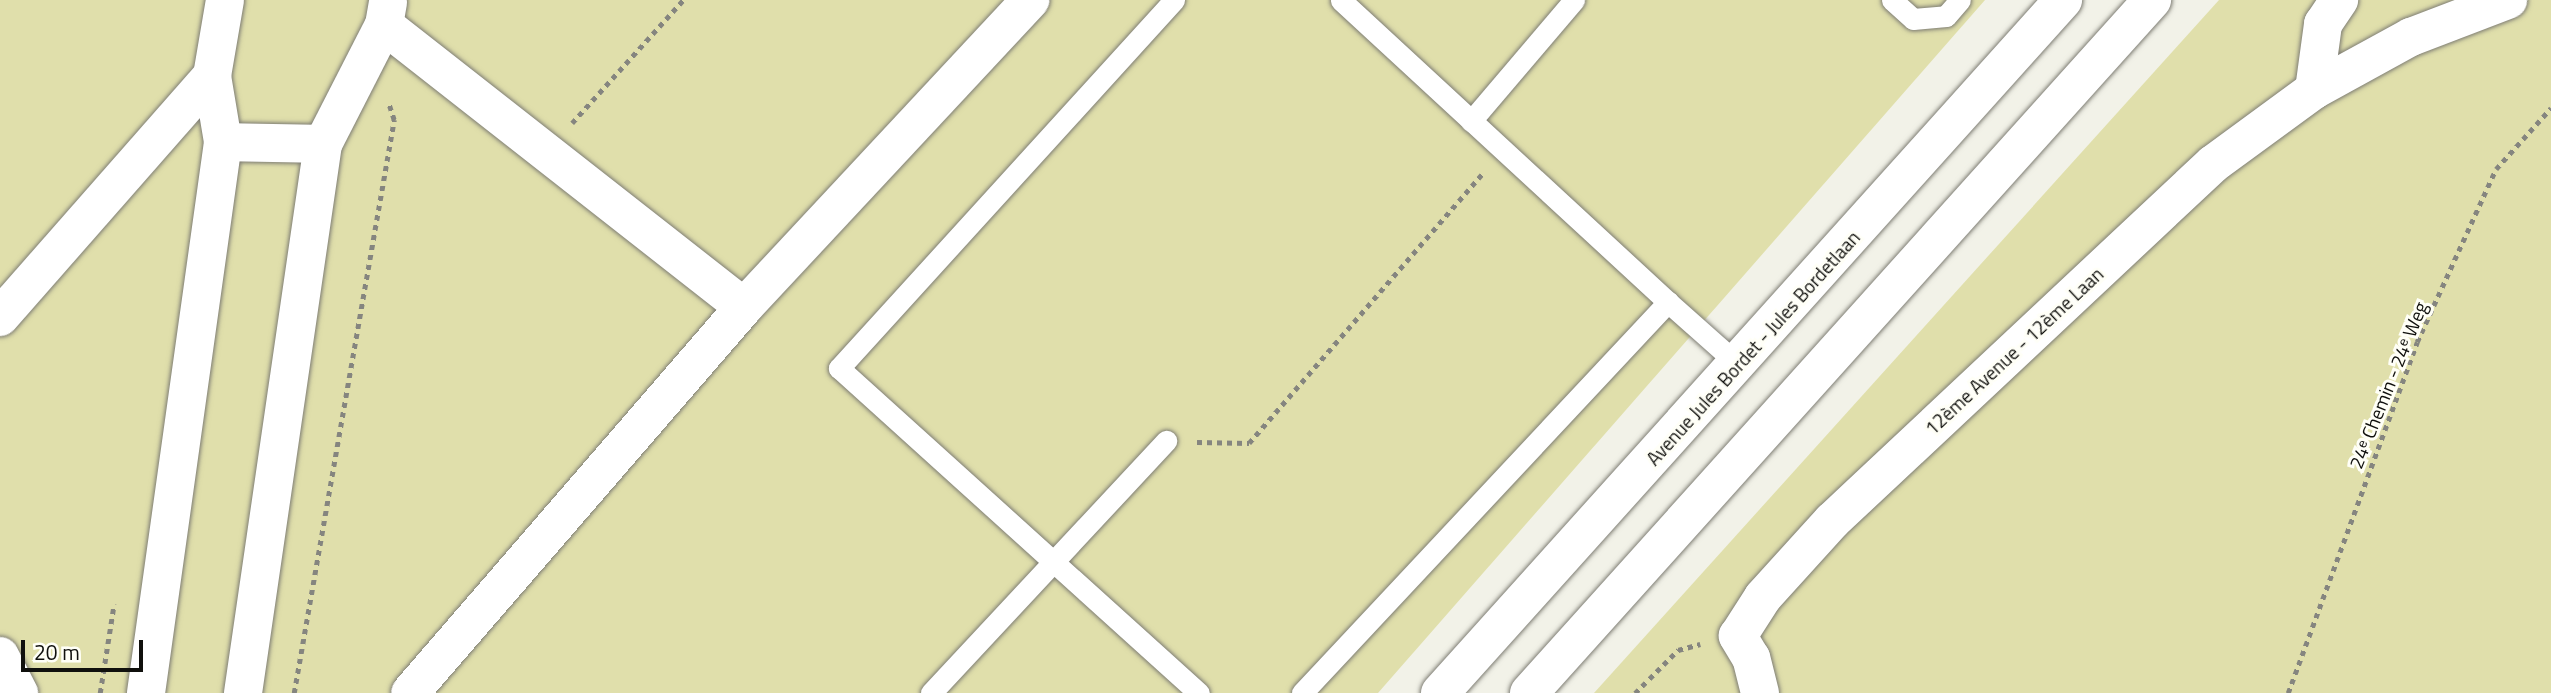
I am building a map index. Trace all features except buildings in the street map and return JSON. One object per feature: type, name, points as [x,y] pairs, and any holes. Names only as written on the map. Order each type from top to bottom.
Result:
[{"type":"street","points":[[146,693],[223,142],[212,76],[225,0]]},
{"type":"street","points":[[410,693],[744,307],[1030,0]]},
{"type":"street","name":"Avenue Jules Bordet - Jules Bordetlaan","points":[[1440,693],[1739,365],[2063,0]]},
{"type":"street","points":[[1529,693],[2152,0]]},
{"type":"street","points":[[2314,90],[2323,23],[2339,0]]},
{"type":"street","name":"12ème Avenue - 12ème Laan","points":[[1738,636],[1763,597],[1832,521],[2213,164],[2314,90],[2411,37],[2508,0]]},
{"type":"street","points":[[243,693],[323,144],[380,26],[744,307]]},
{"type":"street","points":[[0,317],[212,76]]},
{"type":"street","points":[[223,142],[323,144]]},
{"type":"street","points":[[1738,636],[1751,658],[1760,693]]},
{"type":"street","points":[[0,656],[19,693]]},
{"type":"lane","points":[[1174,0],[839,368],[1199,693]]},
{"type":"lane","points":[[1341,0],[1739,365]]},
{"type":"lane","points":[[1471,121],[1574,0]]},
{"type":"lane","points":[[1892,0],[1913,19],[1946,16],[1960,0]]},
{"type":"lane","points":[[1302,693],[1668,302]]},
{"type":"lane","points":[[931,693],[1166,441]]},
{"type":"path","points":[[546,152],[683,0]]},
{"type":"path","points":[[294,693],[394,120],[380,26]]},
{"type":"path","name":"24ᵉ Chemin - 24ᵉ Weg","points":[[2288,693],[2417,342],[2496,169],[2551,107]]},
{"type":"path","points":[[1166,441],[1249,443],[1503,150]]},
{"type":"path","points":[[1635,693],[1678,650],[1738,636]]},
{"type":"green space","points":[[0,0],[1985,0],[1378,693],[0,693]]},
{"type":"green space","points":[[2219,0],[2551,0],[2551,693],[1594,693]]}]
